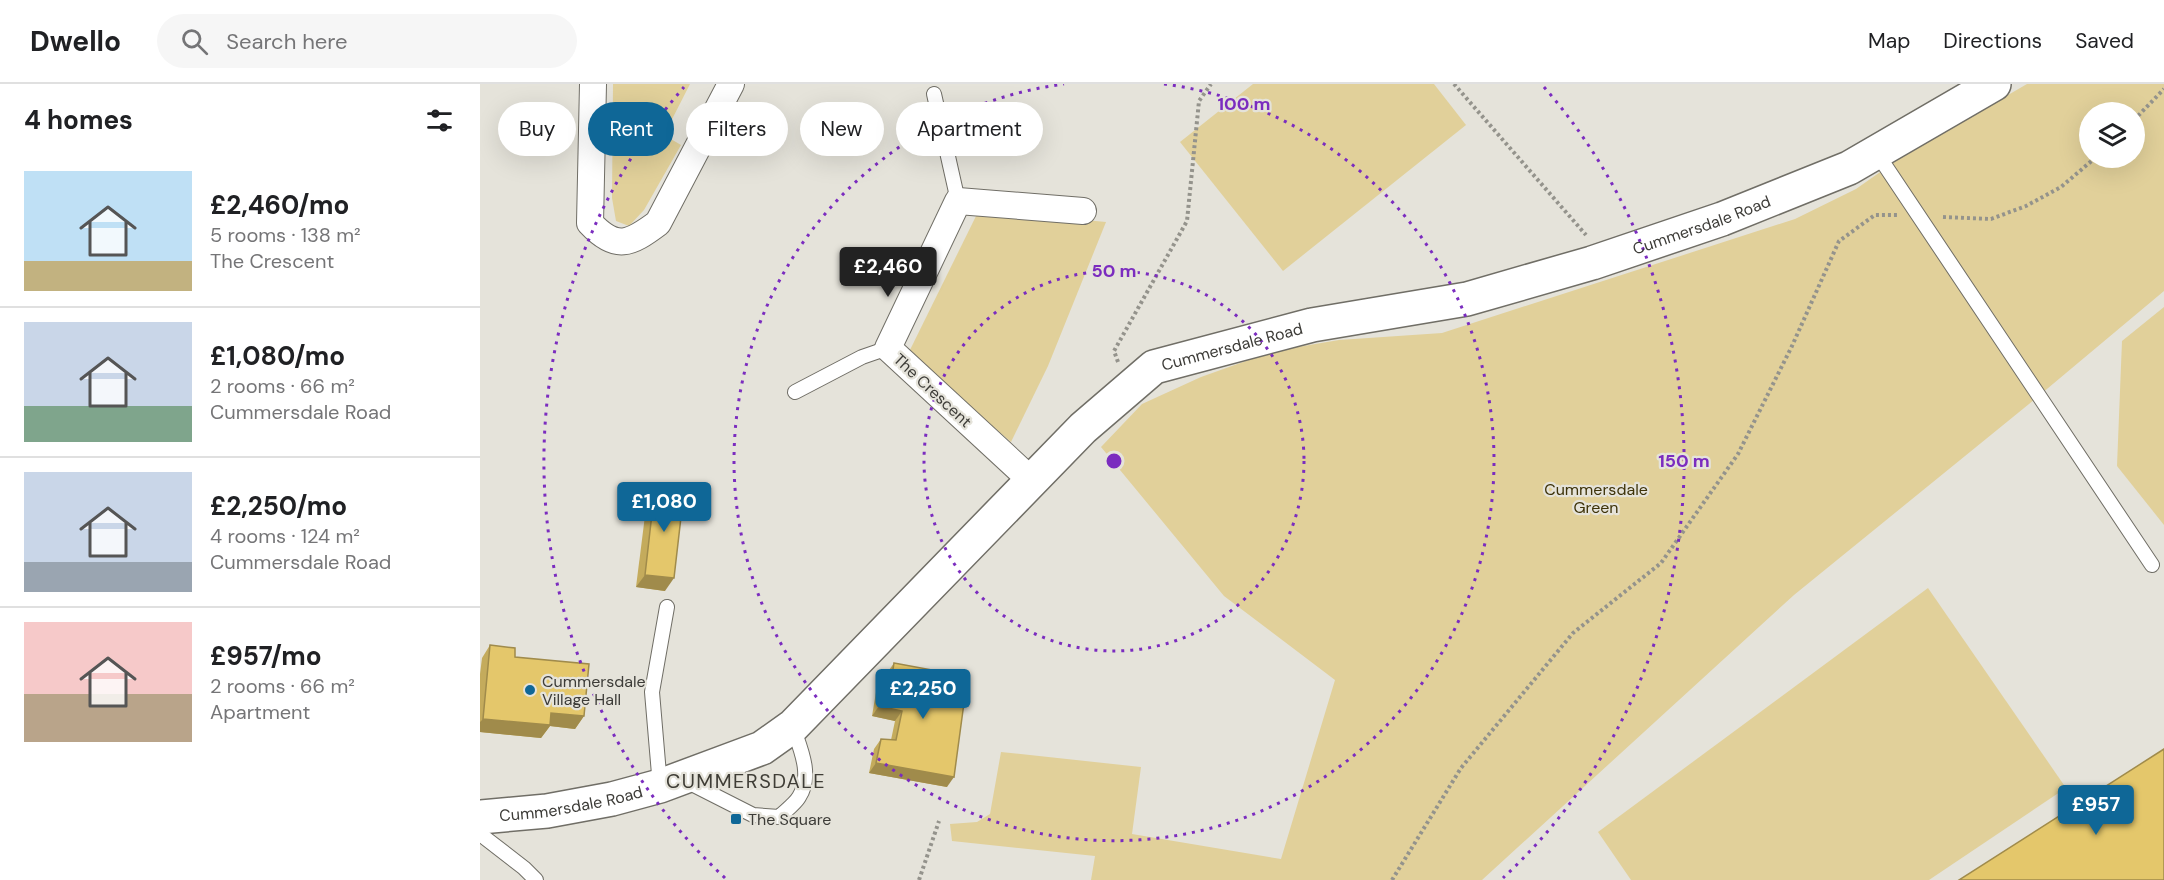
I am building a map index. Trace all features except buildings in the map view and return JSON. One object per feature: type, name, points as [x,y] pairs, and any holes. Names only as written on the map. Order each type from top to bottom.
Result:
[{"type":"street","points":[[593,84],[590,223],[601,235],[617,243],[640,237],[658,224],[731,84]]},
{"type":"street","name":"Cummersdale Road","points":[[480,817],[546,812],[612,799],[671,782],[762,748],[793,726],[1083,428],[1154,367],[1312,325],[1467,299],[1606,258],[1732,216],[1849,168],[1994,84]]},
{"type":"street","points":[[958,201],[1083,211]]},
{"type":"street","name":"The Crescent","points":[[958,201],[888,348],[1032,481]]},
{"type":"lane","points":[[934,94],[958,201]]},
{"type":"lane","points":[[1876,152],[2152,565]]},
{"type":"lane","points":[[795,392],[862,357],[888,348]]},
{"type":"lane","points":[[668,607],[652,692],[671,782],[753,815],[779,818],[800,796],[806,774],[803,756],[793,726]]},
{"type":"lane","points":[[480,834],[536,880]]},
{"type":"path","points":[[1128,390],[1114,351],[1187,221],[1199,101],[1211,84]]},
{"type":"path","points":[[1454,84],[1606,258]]},
{"type":"path","points":[[2145,109],[2164,89]]},
{"type":"path","points":[[1392,880],[1461,768],[1573,633],[1661,563],[1738,454],[1792,346],[1839,241],[1875,215],[1991,219],[2026,206],[2061,187],[2083,168]]},
{"type":"path","points":[[919,880],[939,821]]},
{"type":"green space","points":[[613,84],[690,84],[674,115],[674,102],[613,102]]},
{"type":"green space","points":[[1253,84],[1434,84],[1466,125],[1283,271],[1180,142]]},
{"type":"green space","name":"Cummersdale Green","points":[[2027,84],[2164,84],[2164,291],[1794,595],[1482,880],[1091,880],[1095,856],[952,841],[950,824],[977,822],[990,814],[1001,752],[1141,767],[1132,834],[1281,859],[1335,680],[1224,596],[1101,447],[1142,404],[1201,377],[1274,351],[1339,340],[1442,333],[1795,219],[1856,189],[1903,156]]},
{"type":"green space","points":[[674,141],[681,145],[644,210],[629,226],[616,221],[612,198],[612,156],[674,156]]},
{"type":"green space","points":[[979,210],[1106,222],[1048,366],[1011,442],[908,354]]},
{"type":"green space","points":[[2164,307],[2164,525],[2117,466],[2122,341]]},
{"type":"green space","points":[[1928,588],[2066,788],[1929,880],[1631,880],[1598,832]]},
{"type":"place","name":"Cummersdale Village Hall","points":[[530,690]]},
{"type":"place","name":"The Square","points":[[736,819]]},
{"type":"district","name":"CUMMERSDALE","points":[[746,781]]}]
